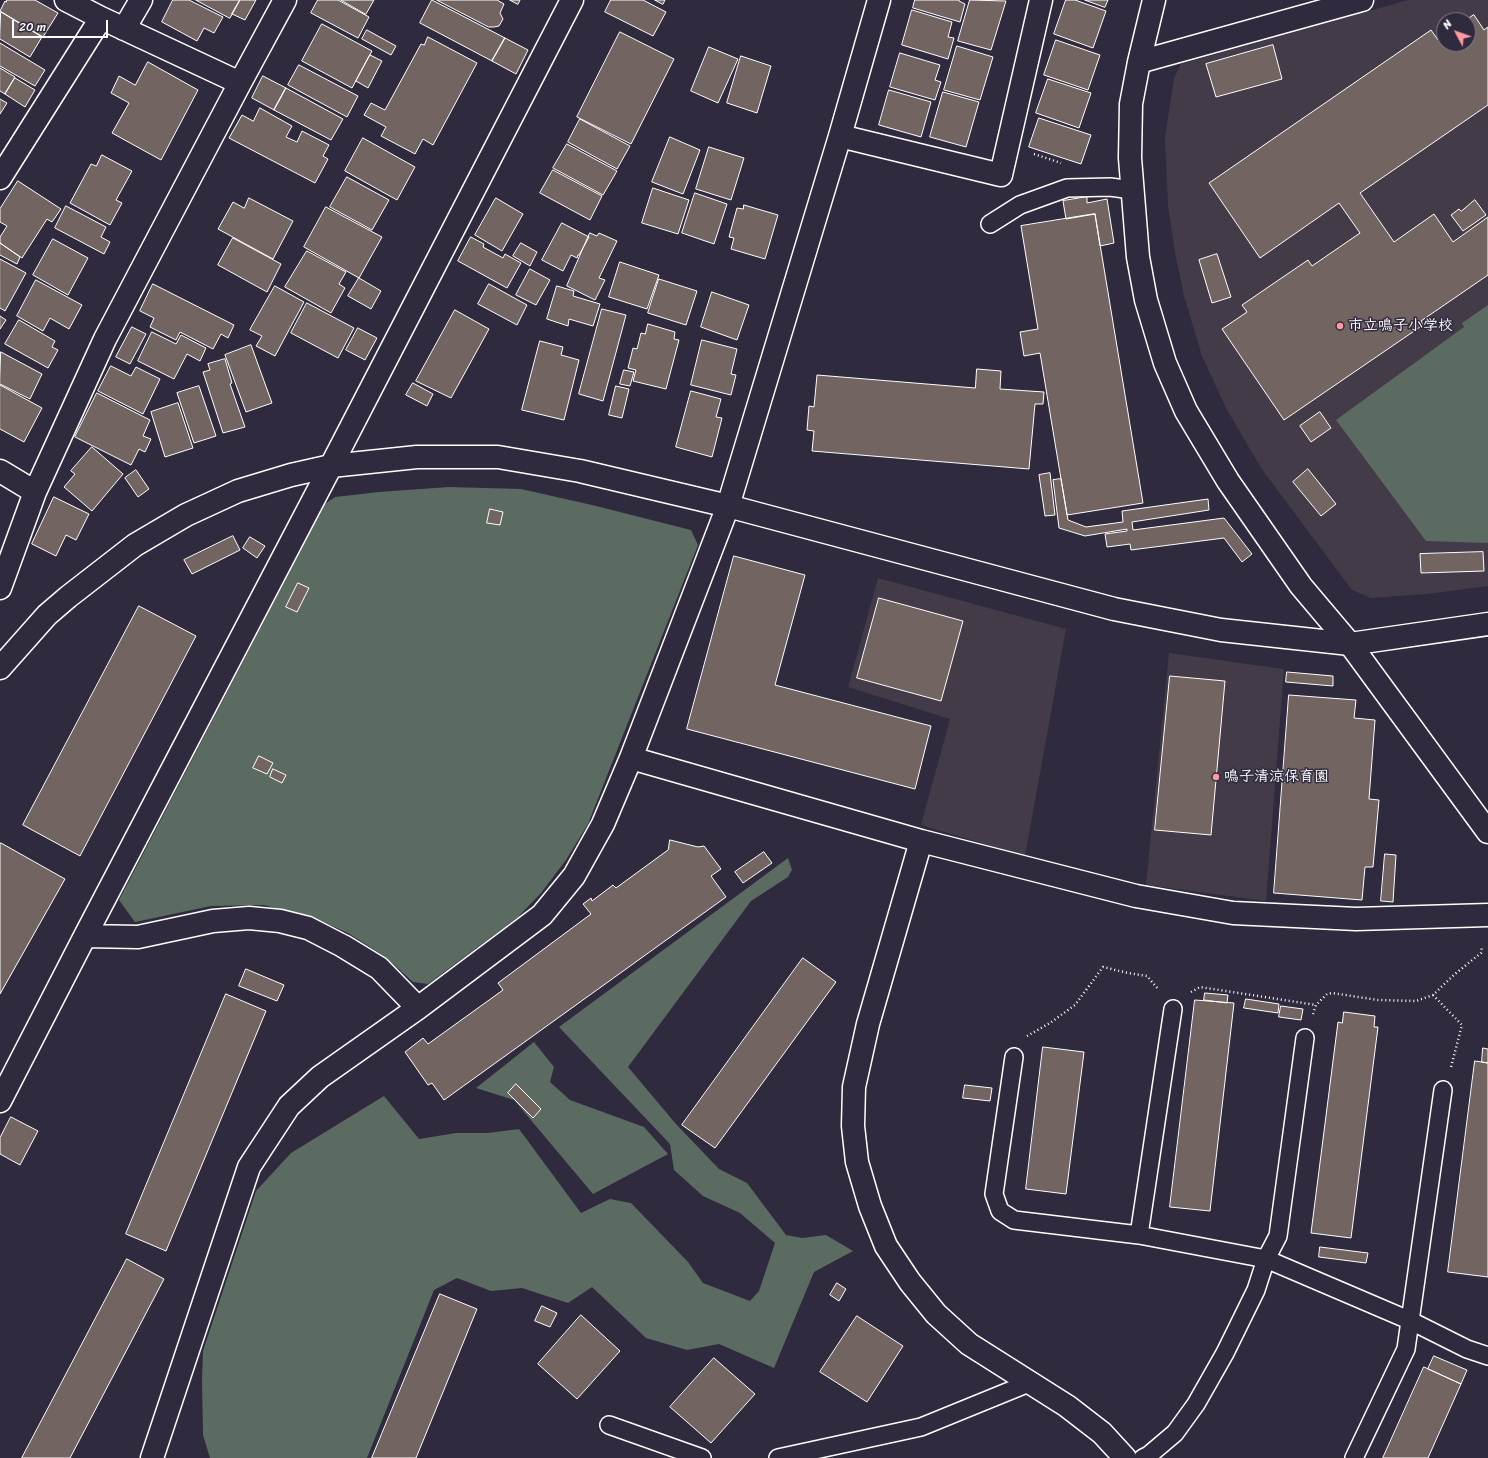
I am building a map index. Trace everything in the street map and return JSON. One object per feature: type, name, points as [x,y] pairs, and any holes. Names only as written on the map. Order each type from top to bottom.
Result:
[{"type":"street","points":[[66,0],[124,29],[240,83]]},
{"type":"street","points":[[124,29],[142,0]]},
{"type":"street","points":[[0,588],[35,492],[105,339],[285,0]]},
{"type":"street","points":[[0,1101],[572,0]]},
{"type":"street","points":[[152,1458],[248,1167],[289,1106],[320,1077],[418,1008],[542,915],[574,876],[603,824],[631,758],[728,506],[840,136],[879,0]]},
{"type":"street","points":[[840,136],[1002,175],[1041,0]]},
{"type":"street","points":[[1154,0],[1139,62],[1131,104],[1130,158],[1138,257],[1146,300],[1165,363],[1186,411],[1228,481],[1301,586],[1350,644],[1488,832]]},
{"type":"street","points":[[1139,62],[1362,0]]},
{"type":"street","points":[[0,178],[101,18]]},
{"type":"street","points":[[0,668],[47,615],[68,597],[135,545],[186,515],[238,491],[292,475],[331,466],[417,457],[498,457],[580,470],[728,506],[1114,609],[1221,630],[1350,644],[1488,624]]},
{"type":"street","points":[[0,470],[35,492]]},
{"type":"street","points":[[631,758],[922,841],[1136,896],[1233,913],[1356,919],[1488,915]]},
{"type":"street","points":[[922,841],[868,1024],[854,1087],[853,1126],[857,1162],[870,1206],[886,1246],[910,1282],[936,1314],[969,1344],[1067,1406],[1102,1433],[1125,1458]]},
{"type":"street","points":[[85,936],[138,936],[213,921],[249,918],[280,921],[308,928],[343,946],[379,968],[418,1008]]},
{"type":"lane","points":[[990,224],[1020,205],[1066,188],[1110,187],[1132,190]]},
{"type":"lane","points":[[1140,1235],[1173,1009]]},
{"type":"lane","points":[[1143,1458],[1149,1455],[1175,1433],[1196,1404],[1225,1353],[1256,1290],[1266,1259],[1278,1236],[1306,1038]]},
{"type":"lane","points":[[1014,1057],[994,1194],[1000,1211],[1014,1220],[1140,1235],[1266,1259],[1411,1321],[1467,1349],[1488,1356]]},
{"type":"lane","points":[[1354,1458],[1406,1349],[1443,1090]]},
{"type":"lane","points":[[778,1458],[921,1427],[1030,1384]]},
{"type":"lane","points":[[609,1426],[702,1458]]},
{"type":"path","points":[[1306,1038],[1316,1005],[1327,994],[1332,993],[1378,1000],[1416,1001],[1433,995],[1455,974],[1481,954],[1482,946]]},
{"type":"path","points":[[1433,995],[1462,1026],[1456,1051],[1443,1090]]},
{"type":"shaded area","name":"市立鳴子小学校","points":[[1408,0],[1488,0],[1488,586],[1427,594],[1371,598],[1352,590],[1261,468],[1226,408],[1202,356],[1184,296],[1168,206],[1165,138],[1174,78],[1181,64]]},
{"type":"shaded area","points":[[878,578],[1066,629],[1025,856],[921,825],[950,719],[848,687]]},
{"type":"shaded area","name":"鳴子清涼保育園","points":[[1169,653],[1284,669],[1266,901],[1146,885]]},
{"type":"green space","points":[[1488,305],[1488,543],[1426,541],[1336,420],[1464,327],[1462,323]]},
{"type":"green space","points":[[449,487],[521,489],[592,505],[691,530],[698,545],[588,824],[566,860],[541,893],[518,917],[428,984],[413,982],[384,956],[348,933],[310,916],[263,905],[211,906],[135,922],[119,900],[325,504],[335,497]]},
{"type":"green space","points":[[788,858],[792,870],[788,877],[751,901],[628,1067],[676,1124],[719,1169],[747,1183],[786,1235],[802,1238],[826,1235],[853,1251],[814,1272],[774,1368],[719,1344],[687,1350],[646,1338],[592,1287],[568,1303],[522,1288],[491,1291],[457,1278],[434,1290],[367,1458],[210,1458],[203,1435],[203,1351],[256,1191],[291,1153],[384,1096],[419,1139],[456,1133],[488,1133],[519,1129],[581,1213],[610,1199],[631,1203],[688,1262],[703,1283],[750,1301],[759,1291],[775,1243],[740,1213],[703,1196],[674,1170],[670,1144],[559,1027]]},
{"type":"green space","points":[[534,1042],[554,1067],[550,1082],[570,1100],[644,1127],[668,1154],[593,1194],[514,1100],[476,1088]]},
{"type":"building","points":[[7,0],[35,0],[58,13],[43,37],[0,11]]},
{"type":"building","points":[[173,0],[189,0],[223,17],[214,33],[204,28],[197,41],[162,22]]},
{"type":"building","points":[[196,0],[240,0],[230,18]]},
{"type":"building","points":[[240,0],[256,0],[245,20],[232,14]]},
{"type":"building","points":[[318,0],[338,0],[369,17],[358,38],[311,13]]},
{"type":"building","points":[[341,0],[374,0],[366,14]]},
{"type":"building","points":[[432,0],[505,38],[492,61],[420,23]]},
{"type":"building","points":[[437,0],[497,0],[504,4],[500,13],[503,19],[499,26],[489,27]]},
{"type":"building","points":[[510,0],[520,0],[518,4]]},
{"type":"building","points":[[611,0],[643,0],[666,12],[653,36],[605,12]]},
{"type":"building","points":[[655,0],[665,0],[663,4]]},
{"type":"building","points":[[915,0],[959,0],[965,4],[960,22],[913,8]]},
{"type":"building","points":[[970,0],[1006,1],[991,50],[958,41]]},
{"type":"building","points":[[1066,0],[1075,0],[1106,11],[1093,48],[1054,34]]},
{"type":"building","points":[[1085,0],[1108,0],[1105,7]]},
{"type":"building","points":[[912,10],[952,22],[948,37],[954,38],[948,59],[902,45]]},
{"type":"building","points":[[1,12],[42,37],[30,57],[0,39]]},
{"type":"building","points":[[1476,18],[1484,30],[1488,27],[1488,105],[1360,193],[1394,242],[1434,214],[1453,242],[1488,217],[1488,275],[1421,321],[1423,325],[1284,420],[1222,329],[1247,312],[1242,305],[1308,260],[1312,266],[1360,233],[1339,203],[1260,258],[1209,183],[1431,30],[1436,37],[1436,52],[1476,52]]},
{"type":"building","points":[[322,24],[372,51],[352,88],[302,61]]},
{"type":"building","points":[[367,30],[396,46],[391,55],[362,39]]},
{"type":"building","points":[[620,32],[674,59],[631,144],[577,117]]},
{"type":"building","points":[[428,37],[477,63],[433,145],[423,139],[415,154],[381,136],[386,127],[364,115],[371,103],[385,110],[421,44],[424,45]]},
{"type":"building","points":[[505,38],[528,50],[516,74],[492,61]]},
{"type":"building","points":[[1056,40],[1100,55],[1088,90],[1044,75]]},
{"type":"building","points":[[0,43],[45,70],[35,86],[0,66]]},
{"type":"building","points":[[1273,45],[1282,79],[1216,97],[1206,64]]},
{"type":"building","points":[[957,46],[993,57],[980,100],[944,90]]},
{"type":"building","points":[[709,47],[738,59],[718,103],[691,91]]},
{"type":"building","points":[[900,53],[940,65],[935,80],[941,82],[935,100],[890,87]]},
{"type":"building","points":[[370,55],[382,61],[368,88],[356,81]]},
{"type":"building","points":[[741,56],[771,66],[757,113],[727,103]]},
{"type":"building","points":[[148,62],[198,90],[161,160],[112,133],[129,103],[111,93],[119,76],[135,85]]},
{"type":"building","points":[[299,65],[358,96],[347,117],[288,85]]},
{"type":"building","points":[[0,68],[15,77],[5,94],[0,91]]},
{"type":"building","points":[[263,76],[286,88],[274,110],[252,98]]},
{"type":"building","points":[[15,78],[35,90],[25,107],[5,94]]},
{"type":"building","points":[[1048,79],[1091,93],[1079,128],[1036,113]]},
{"type":"building","points":[[286,88],[343,119],[331,140],[274,110]]},
{"type":"building","points":[[889,90],[931,102],[921,137],[879,125]]},
{"type":"building","points":[[943,92],[979,102],[966,147],[930,137]]},
{"type":"building","points":[[0,99],[7,103],[0,114]]},
{"type":"building","points":[[260,108],[292,126],[286,137],[297,142],[302,131],[329,145],[323,156],[328,159],[315,183],[229,138],[242,115],[253,121]]},
{"type":"building","points":[[1039,118],[1091,135],[1081,164],[1029,147]]},
{"type":"building","points":[[580,119],[630,146],[617,169],[568,142]]},
{"type":"building","points":[[670,137],[700,150],[683,194],[652,182]]},
{"type":"building","points":[[363,138],[415,167],[397,200],[345,171]]},
{"type":"building","points":[[567,144],[617,171],[603,195],[553,168]]},
{"type":"building","points":[[709,147],[744,158],[731,200],[696,189]]},
{"type":"building","points":[[102,155],[132,171],[116,200],[122,203],[110,225],[70,203],[91,164],[96,166]]},
{"type":"building","points":[[553,170],[602,196],[590,220],[540,193]]},
{"type":"building","points":[[347,177],[389,200],[372,230],[330,207]]},
{"type":"building","points":[[18,181],[61,209],[52,222],[47,219],[22,258],[0,243],[0,237],[7,226],[0,222],[0,209]]},
{"type":"building","points":[[653,188],[689,200],[678,234],[642,223]]},
{"type":"building","points":[[695,193],[727,204],[714,244],[682,233]]},
{"type":"building","points":[[1087,197],[1087,203],[1107,199],[1114,243],[1100,246],[1095,214],[1066,219],[1063,201]]},
{"type":"building","points":[[249,198],[293,221],[273,259],[218,229],[233,202],[244,208]]},
{"type":"building","points":[[496,198],[523,214],[502,251],[475,235]]},
{"type":"building","points":[[1475,200],[1486,215],[1463,231],[1451,215],[1459,209],[1461,211]]},
{"type":"building","points":[[744,205],[778,215],[765,259],[731,249],[734,238],[729,237],[737,208],[743,209]]},
{"type":"building","points":[[66,206],[106,227],[101,237],[110,242],[104,254],[55,228]]},
{"type":"building","points":[[326,207],[382,237],[359,278],[304,247]]},
{"type":"building","points":[[1095,214],[1143,503],[1067,515],[1040,353],[1024,356],[1020,332],[1038,329],[1021,226]]},
{"type":"building","points":[[562,223],[589,237],[577,258],[571,255],[563,271],[542,260]]},
{"type":"building","points":[[590,233],[597,236],[599,233],[617,241],[599,278],[605,280],[595,300],[567,286]]},
{"type":"building","points":[[471,237],[484,244],[483,247],[503,258],[505,254],[521,263],[507,288],[458,261]]},
{"type":"building","points":[[233,238],[281,264],[267,292],[218,265]]},
{"type":"building","points":[[53,239],[88,258],[68,295],[33,275]]},
{"type":"building","points":[[0,243],[20,257],[17,264],[0,255]]},
{"type":"building","points":[[521,243],[537,252],[530,266],[513,256]]},
{"type":"building","points":[[307,251],[346,272],[339,284],[345,288],[331,313],[285,287]]},
{"type":"building","points":[[1217,254],[1231,297],[1212,303],[1199,260]]},
{"type":"building","points":[[0,259],[26,273],[5,311],[0,308]]},
{"type":"building","points":[[620,262],[659,275],[647,309],[609,297]]},
{"type":"building","points":[[530,269],[550,280],[536,305],[516,295]]},
{"type":"building","points":[[359,278],[381,291],[371,309],[348,296]]},
{"type":"building","points":[[659,279],[697,291],[686,325],[648,313]]},
{"type":"building","points":[[36,280],[82,305],[69,329],[50,318],[43,331],[17,316]]},
{"type":"building","points":[[153,284],[234,325],[228,338],[221,334],[213,349],[180,332],[176,340],[150,327],[154,318],[140,311]]},
{"type":"building","points":[[489,284],[527,305],[517,325],[478,304]]},
{"type":"building","points":[[275,286],[304,302],[275,356],[256,346],[262,336],[250,330]]},
{"type":"building","points":[[557,286],[574,291],[573,296],[600,304],[593,326],[569,319],[568,326],[547,319]]},
{"type":"building","points":[[712,292],[749,305],[737,340],[701,327]]},
{"type":"building","points":[[307,303],[354,328],[338,358],[291,333]]},
{"type":"building","points":[[602,309],[626,315],[603,401],[579,394]]},
{"type":"building","points":[[455,310],[489,329],[451,398],[416,381]]},
{"type":"building","points":[[0,316],[6,320],[0,329]]},
{"type":"building","points":[[19,320],[55,341],[52,347],[58,350],[48,368],[5,344]]},
{"type":"building","points":[[648,324],[675,332],[674,339],[679,340],[666,389],[633,381],[636,370],[628,368],[633,348],[637,349],[641,333],[645,334]]},
{"type":"building","points":[[132,327],[146,334],[130,364],[116,357]]},
{"type":"building","points":[[358,328],[377,338],[365,360],[346,350]]},
{"type":"building","points":[[152,332],[176,344],[181,335],[206,348],[200,361],[187,354],[174,379],[138,361]]},
{"type":"building","points":[[702,340],[737,349],[731,374],[736,375],[731,395],[691,385]]},
{"type":"building","points":[[540,341],[563,347],[561,355],[579,360],[564,420],[522,410]]},
{"type":"building","points":[[251,345],[272,403],[246,412],[225,355]]},
{"type":"building","points":[[1,352],[42,374],[30,399],[0,384]]},
{"type":"building","points":[[225,359],[232,383],[230,384],[245,427],[223,433],[203,372],[210,370],[208,364]]},
{"type":"building","points":[[111,366],[131,376],[136,367],[160,379],[143,414],[98,391]]},
{"type":"building","points":[[977,369],[1001,371],[1000,389],[1044,392],[1043,404],[1035,404],[1029,469],[812,451],[814,431],[807,430],[809,406],[814,407],[817,375],[975,388]]},
{"type":"building","points":[[624,370],[634,372],[630,386],[620,384]]},
{"type":"building","points":[[413,383],[433,394],[427,406],[406,395]]},
{"type":"building","points":[[0,385],[42,408],[24,442],[0,429]]},
{"type":"building","points":[[199,386],[216,436],[194,443],[177,393]]},
{"type":"building","points":[[616,386],[629,389],[622,418],[609,415]]},
{"type":"building","points":[[691,391],[721,399],[716,417],[722,418],[712,457],[676,447]]},
{"type":"building","points":[[97,393],[150,420],[143,436],[151,439],[145,452],[139,449],[131,465],[75,437]]},
{"type":"building","points":[[178,403],[193,448],[165,457],[151,412]]},
{"type":"building","points":[[1320,412],[1331,428],[1311,442],[1300,426]]},
{"type":"building","points":[[92,447],[123,474],[92,511],[64,487],[75,474],[71,471]]},
{"type":"building","points":[[1308,469],[1336,504],[1321,516],[1293,482]]},
{"type":"building","points":[[136,470],[149,489],[138,497],[125,478]]},
{"type":"building","points":[[1050,473],[1055,515],[1045,516],[1039,475]]},
{"type":"building","points":[[1061,479],[1068,520],[1086,527],[1123,522],[1122,511],[1208,499],[1209,510],[1132,522],[1133,530],[1224,518],[1252,554],[1242,562],[1224,538],[1131,550],[1130,544],[1107,547],[1105,534],[1127,531],[1127,529],[1085,536],[1059,528],[1053,480]]},
{"type":"building","points":[[54,497],[89,514],[76,540],[66,535],[56,556],[32,544]]},
{"type":"building","points":[[490,509],[503,512],[500,525],[487,523]]},
{"type":"building","points":[[233,536],[240,550],[192,574],[184,560]]},
{"type":"building","points":[[250,537],[265,546],[257,558],[243,548]]},
{"type":"building","points":[[1483,552],[1484,571],[1421,573],[1420,554]]},
{"type":"building","points":[[734,556],[805,575],[775,685],[931,726],[915,789],[687,729]]},
{"type":"building","points":[[298,583],[309,588],[297,612],[286,607]]},
{"type":"building","points":[[879,598],[963,621],[941,701],[857,678]]},
{"type":"building","points":[[139,606],[196,636],[80,856],[23,825]]},
{"type":"building","points":[[1287,672],[1333,676],[1333,686],[1286,682]]},
{"type":"building","points":[[1170,676],[1225,681],[1211,835],[1155,830]]},
{"type":"building","points":[[1289,695],[1356,700],[1354,718],[1375,720],[1369,799],[1379,800],[1373,867],[1365,867],[1362,900],[1274,893]]},
{"type":"building","points":[[259,756],[273,763],[267,774],[253,768]]},
{"type":"building","points":[[273,769],[286,775],[282,783],[270,777]]},
{"type":"building","points":[[670,840],[698,847],[704,846],[721,869],[711,876],[726,897],[444,1100],[432,1083],[428,1085],[405,1052],[423,1038],[428,1044],[503,990],[498,983],[591,914],[583,904],[591,898],[592,901],[613,885],[616,888],[668,850]]},
{"type":"building","points":[[1,843],[65,879],[0,994],[0,845]]},
{"type":"building","points":[[764,852],[772,863],[743,883],[735,872]]},
{"type":"building","points":[[1385,854],[1396,855],[1393,902],[1381,901]]},
{"type":"building","points":[[803,958],[836,982],[715,1148],[682,1125]]},
{"type":"building","points":[[246,969],[284,985],[277,1001],[239,986]]},
{"type":"building","points":[[1205,993],[1228,995],[1227,1003],[1204,1000]]},
{"type":"building","points":[[226,994],[266,1011],[166,1251],[126,1234]]},
{"type":"building","points":[[1246,999],[1279,1004],[1278,1013],[1244,1008]]},
{"type":"building","points":[[1195,1000],[1234,1003],[1210,1211],[1170,1207]]},
{"type":"building","points":[[1281,1006],[1303,1009],[1301,1020],[1279,1017]]},
{"type":"building","points":[[1344,1012],[1375,1016],[1374,1027],[1378,1027],[1351,1238],[1311,1233],[1338,1022],[1342,1023]]},
{"type":"building","points":[[1043,1047],[1084,1052],[1066,1194],[1026,1189]]},
{"type":"building","points":[[1483,1048],[1488,1049],[1488,1063],[1482,1062]]},
{"type":"building","points":[[1475,1061],[1488,1063],[1488,1277],[1448,1272]]},
{"type":"building","points":[[516,1084],[541,1109],[533,1118],[508,1093]]},
{"type":"building","points":[[965,1085],[992,1088],[990,1101],[963,1098]]},
{"type":"building","points":[[11,1117],[38,1131],[20,1165],[0,1154],[0,1138]]},
{"type":"building","points":[[1320,1247],[1368,1253],[1366,1263],[1319,1257]]},
{"type":"building","points":[[127,1259],[164,1279],[70,1458],[22,1458]]},
{"type":"building","points":[[837,1283],[846,1289],[839,1301],[830,1295]]},
{"type":"building","points":[[440,1294],[477,1309],[416,1458],[372,1458]]},
{"type":"building","points":[[542,1306],[557,1313],[550,1327],[535,1321]]},
{"type":"building","points":[[581,1315],[620,1351],[577,1399],[538,1364]]},
{"type":"building","points":[[857,1316],[903,1346],[867,1402],[820,1372]]},
{"type":"building","points":[[1434,1356],[1467,1370],[1461,1384],[1428,1369]]},
{"type":"building","points":[[714,1358],[755,1394],[711,1443],[670,1407]]},
{"type":"building","points":[[1424,1367],[1461,1384],[1428,1458],[1383,1458]]},
{"type":"place","name":"市立鳴子小学校","points":[[1340,326]]},
{"type":"place","name":"鳴子清涼保育園","points":[[1216,777]]}]
